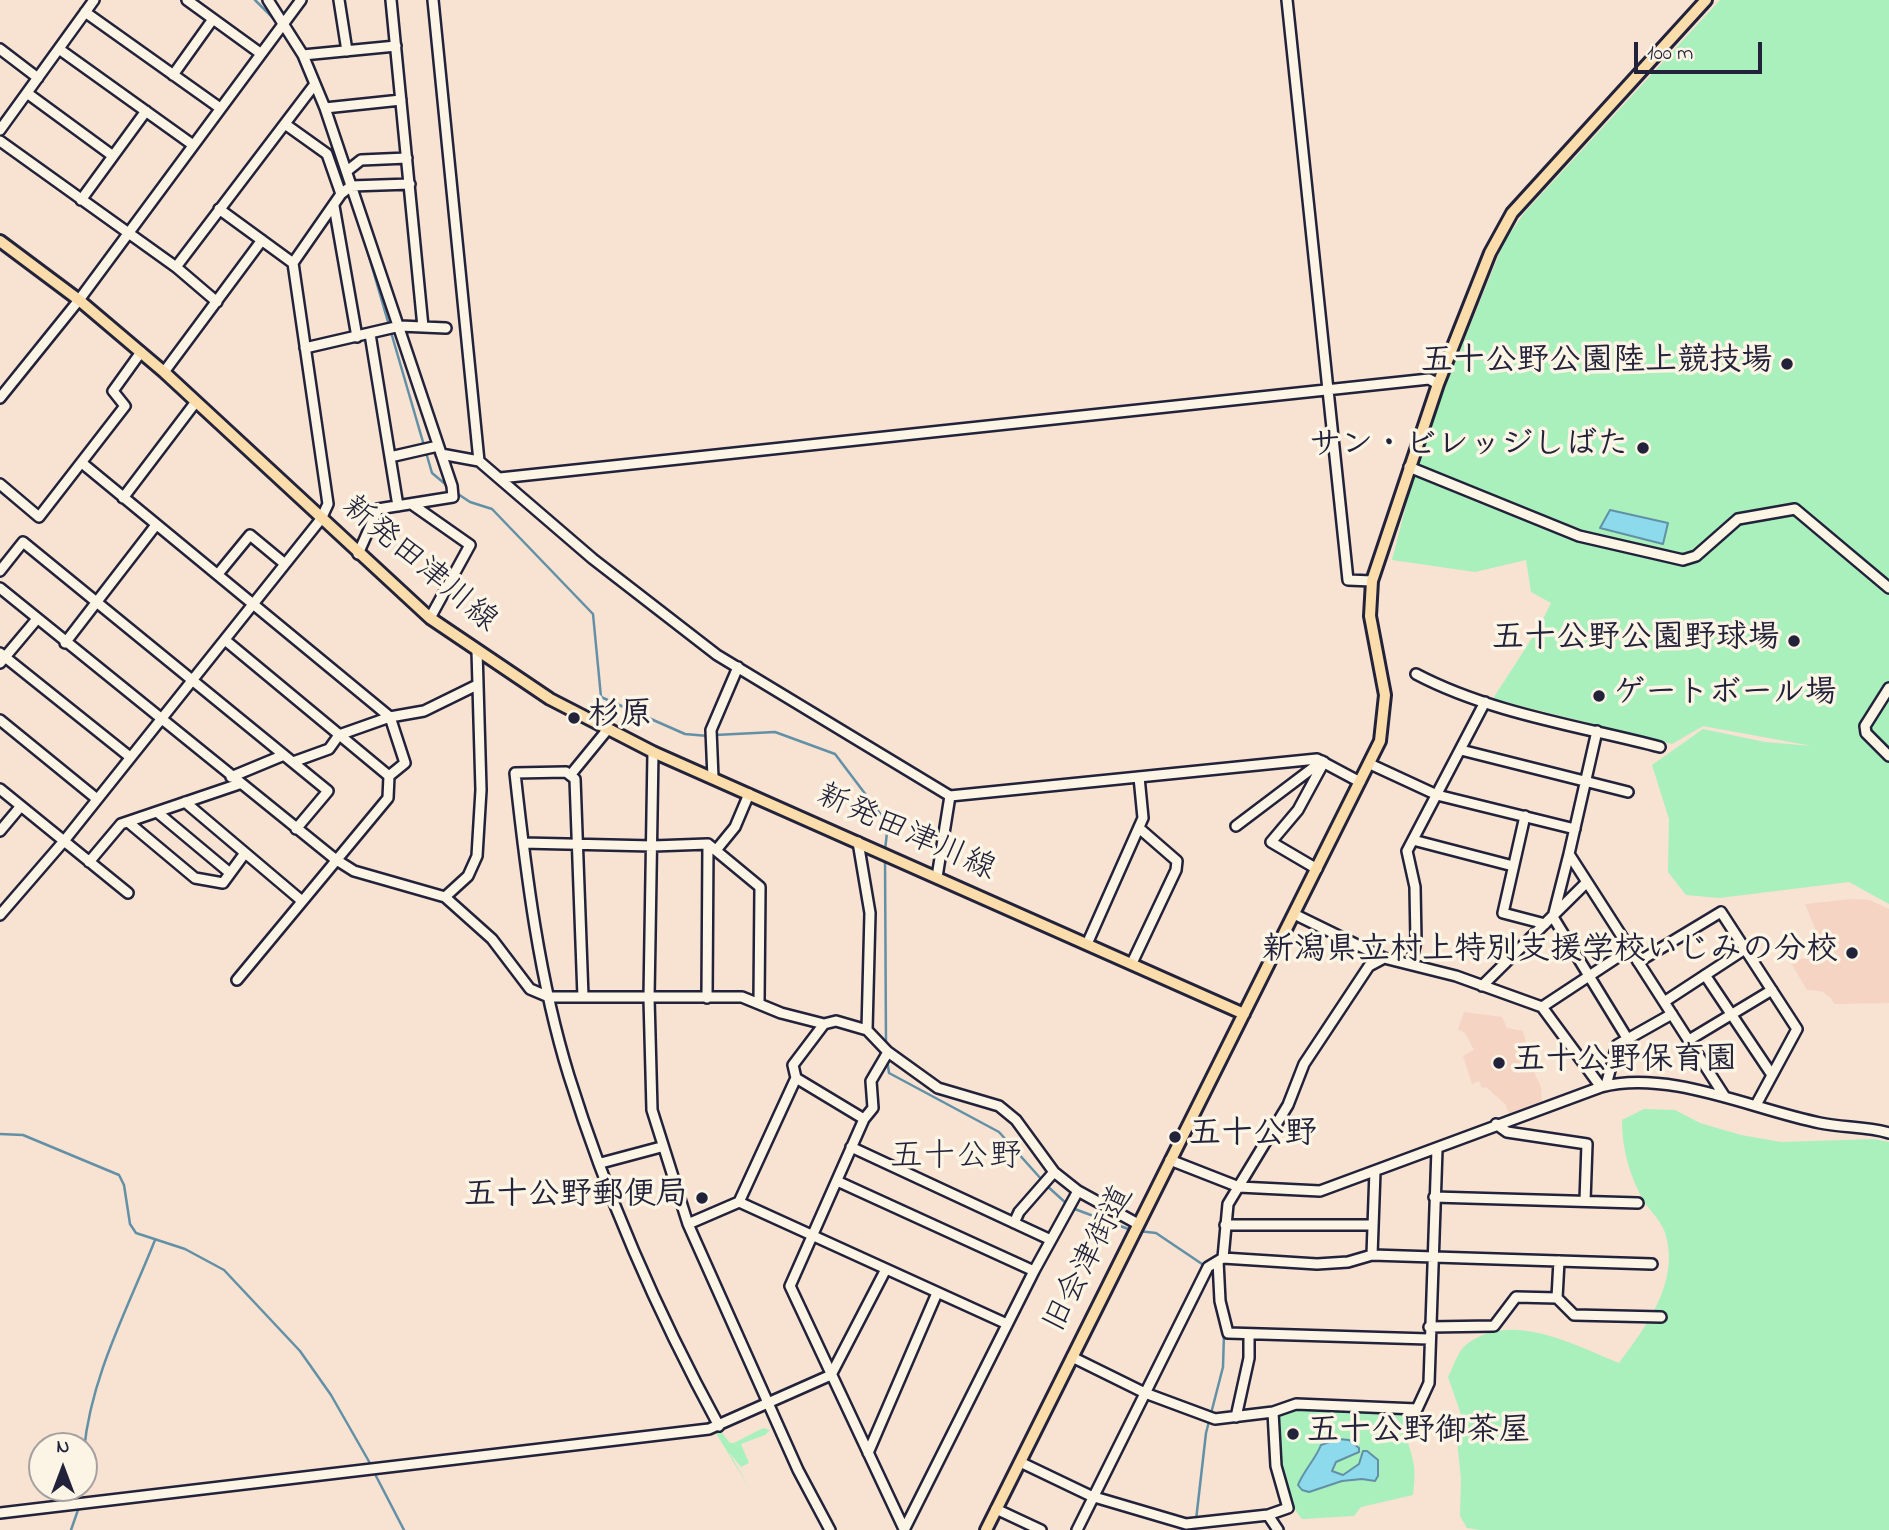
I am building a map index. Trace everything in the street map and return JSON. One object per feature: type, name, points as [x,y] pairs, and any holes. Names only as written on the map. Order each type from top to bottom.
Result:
[{"type":"main road","name":"旧会津街道","points":[[986,1530],[1380,741],[1385,695],[1370,616],[1372,581],[1438,384],[1490,253],[1512,213],[1706,0]]},
{"type":"main road","name":"新発田津川線","points":[[0,241],[79,300],[164,372],[430,618],[550,699],[653,752],[1244,1014]]},
{"type":"street","points":[[0,130],[94,0]]},
{"type":"street","points":[[187,0],[260,53]]},
{"type":"street","points":[[268,0],[303,55],[325,108],[453,490],[412,505],[378,509],[358,554]]},
{"type":"street","points":[[0,398],[79,300],[301,0]]},
{"type":"street","points":[[339,0],[347,51]]},
{"type":"street","points":[[391,0],[423,327]]},
{"type":"street","points":[[433,0],[479,461]]},
{"type":"street","points":[[1287,0],[1349,580],[1372,581]]},
{"type":"street","points":[[85,12],[220,108]]},
{"type":"street","points":[[173,75],[213,19]]},
{"type":"street","points":[[303,55],[396,46]]},
{"type":"street","points":[[0,49],[38,78]]},
{"type":"street","points":[[59,49],[193,145]]},
{"type":"street","points":[[176,267],[315,83]]},
{"type":"street","points":[[27,93],[113,156]]},
{"type":"street","points":[[325,108],[401,100]]},
{"type":"street","points":[[81,200],[146,111]]},
{"type":"street","points":[[285,124],[327,153],[341,194]]},
{"type":"street","points":[[0,141],[176,267],[217,302]]},
{"type":"street","points":[[347,171],[361,160],[407,158]]},
{"type":"street","points":[[0,915],[64,841],[321,519],[328,504],[293,263],[341,194],[351,186],[410,184]]},
{"type":"street","points":[[334,206],[356,337]]},
{"type":"street","points":[[219,209],[293,263]]},
{"type":"street","points":[[164,372],[262,240]]},
{"type":"street","points":[[305,348],[400,326],[446,328]]},
{"type":"street","points":[[370,334],[398,506]]},
{"type":"street","points":[[0,485],[39,517],[125,406],[113,391],[141,352]]},
{"type":"street","points":[[500,478],[1429,379],[1438,384]]},
{"type":"street","points":[[123,498],[195,403]]},
{"type":"street","points":[[390,457],[440,450],[479,461],[593,559],[738,667],[950,796],[1323,761],[1360,782]]},
{"type":"street","points":[[82,463],[254,602],[390,717],[405,763],[389,776],[388,798],[237,980]]},
{"type":"street","points":[[1409,467],[1579,536],[1683,560],[1696,556],[1726,526],[1738,519],[1795,509],[1889,588]]},
{"type":"street","points":[[412,505],[470,545],[430,618]]},
{"type":"street","points":[[65,643],[156,525]]},
{"type":"street","points":[[218,573],[250,535],[285,564]]},
{"type":"street","points":[[0,571],[23,542],[328,791],[296,829]]},
{"type":"street","points":[[0,588],[161,721],[335,859],[354,871],[445,897],[492,939],[530,989],[549,997],[742,997],[781,1013],[824,1024],[836,1021],[867,1030],[888,1052],[938,1088],[999,1106],[1016,1120],[1054,1172],[1078,1191],[1138,1224]]},
{"type":"street","points":[[37,619],[2,657],[130,757]]},
{"type":"street","points":[[225,640],[389,776]]},
{"type":"street","points":[[445,897],[468,876],[477,856],[481,790],[477,650]]},
{"type":"street","points":[[713,778],[710,730],[738,667]]},
{"type":"street","points":[[1416,674],[1441,687],[1485,702],[1660,747]]},
{"type":"street","points":[[293,762],[329,749],[339,735],[390,717],[424,711],[477,685]]},
{"type":"street","points":[[1889,688],[1865,726],[1866,733],[1889,756]]},
{"type":"street","points":[[1411,964],[1416,941],[1415,887],[1407,851],[1485,702]]},
{"type":"street","points":[[0,720],[97,799]]},
{"type":"street","points":[[572,773],[608,729]]},
{"type":"street","points":[[1597,731],[1553,917],[1627,1038]]},
{"type":"street","points":[[1461,750],[1628,792]]},
{"type":"street","points":[[653,752],[649,998],[652,1110],[688,1224],[798,1470],[830,1530]]},
{"type":"street","points":[[89,862],[121,824],[185,802],[284,755]]},
{"type":"street","points":[[1236,826],[1323,761]]},
{"type":"street","points":[[1317,869],[1271,842],[1298,810],[1323,761]]},
{"type":"street","points":[[1370,764],[1437,795],[1574,829]]},
{"type":"street","points":[[572,773],[515,773],[523,843],[549,997],[569,1075],[639,1268],[719,1426]]},
{"type":"street","points":[[572,773],[575,779],[575,843],[583,997]]},
{"type":"street","points":[[1087,944],[1143,818],[1139,777]]},
{"type":"street","points":[[0,789],[128,893]]},
{"type":"street","points":[[717,849],[735,827],[749,794]]},
{"type":"street","points":[[937,877],[950,796]]},
{"type":"street","points":[[185,802],[302,901]]},
{"type":"street","points":[[0,831],[21,806]]},
{"type":"street","points":[[157,812],[230,873]]},
{"type":"street","points":[[1525,817],[1503,913],[1545,924]]},
{"type":"street","points":[[128,822],[195,878],[223,883],[245,853]]},
{"type":"street","points":[[1132,963],[1176,870],[1177,860],[1139,828]]},
{"type":"street","points":[[1413,840],[1513,866]]},
{"type":"street","points":[[858,842],[870,913],[867,1030]]},
{"type":"street","points":[[523,843],[653,846],[708,844],[717,849],[760,887],[759,1002]]},
{"type":"street","points":[[707,998],[708,844]]},
{"type":"street","points":[[1569,854],[1725,1097]]},
{"type":"street","points":[[1482,986],[1587,883]]},
{"type":"street","points":[[1638,962],[1721,912],[1797,1030],[1756,1105]]},
{"type":"street","points":[[1294,914],[1384,958],[1482,986],[1542,1007],[1604,1086]]},
{"type":"street","points":[[1542,1007],[1630,949]]},
{"type":"street","points":[[1664,1002],[1745,949]]},
{"type":"street","points":[[1384,958],[1369,966],[1304,1064],[1288,1105],[1228,1204],[1220,1260],[1220,1301],[1228,1333],[1429,1339]]},
{"type":"street","points":[[1705,975],[1772,1075]]},
{"type":"street","points":[[1689,1040],[1772,990]]},
{"type":"street","points":[[1604,1086],[1617,1045],[1672,1014]]},
{"type":"street","points":[[688,1224],[739,1202],[796,1078],[793,1065],[824,1024]]},
{"type":"street","points":[[888,1052],[871,1082],[873,1108],[864,1119],[790,1286],[904,1530]]},
{"type":"street","points":[[796,1078],[864,1119]]},
{"type":"street","points":[[1170,1160],[1239,1187],[1320,1191],[1604,1086],[1627,1083],[1693,1089],[1821,1123],[1889,1133]]},
{"type":"street","points":[[1496,1124],[1507,1132],[1587,1144],[1585,1201]]},
{"type":"street","points":[[601,1163],[662,1147]]},
{"type":"street","points":[[851,1147],[1051,1240]]},
{"type":"street","points":[[1072,1357],[1145,1393],[1215,1419],[1273,1412],[1296,1404],[1417,1409],[1429,1383],[1431,1257],[1437,1149]]},
{"type":"street","points":[[1372,1255],[1375,1171]]},
{"type":"street","points":[[1014,1223],[1019,1212],[1054,1172]]},
{"type":"street","points":[[837,1181],[1034,1271]]},
{"type":"street","points":[[904,1530],[1034,1271],[1078,1191]]},
{"type":"street","points":[[1434,1197],[1638,1203]]},
{"type":"street","points":[[739,1202],[885,1271],[1007,1324]]},
{"type":"street","points":[[1225,1225],[1373,1226]]},
{"type":"street","points":[[1077,1530],[1091,1496],[1208,1267],[1220,1260],[1317,1264],[1348,1262],[1372,1255],[1652,1264]]},
{"type":"street","points":[[1559,1261],[1558,1298],[1573,1315],[1661,1317]]},
{"type":"street","points":[[0,1513],[571,1447],[719,1426],[831,1375],[885,1271]]},
{"type":"street","points":[[868,1453],[937,1293]]},
{"type":"street","points":[[1429,1327],[1494,1326],[1516,1297],[1558,1298]]},
{"type":"street","points":[[1236,1416],[1249,1358],[1249,1334]]},
{"type":"street","points":[[1020,1462],[1091,1496],[1186,1524],[1268,1515],[1288,1508],[1276,1466],[1273,1412]]},
{"type":"street","points":[[996,1509],[1041,1530]]},
{"type":"street","points":[[1268,1515],[1270,1530]]},
{"type":"street","points":[[1268,1515],[1278,1530]]},
{"type":"shaded area","name":"新潟県立村上特別支援学校いじみの分校","points":[[1869,900],[1889,909],[1889,1003],[1834,1004],[1831,998],[1821,991],[1807,990],[1791,963],[1824,950],[1805,904]]},
{"type":"shaded area","name":"五十公野保育園","points":[[1464,1012],[1502,1017],[1507,1028],[1523,1031],[1533,1070],[1541,1087],[1542,1101],[1510,1115],[1505,1104],[1486,1087],[1482,1088],[1479,1081],[1472,1084],[1463,1056],[1474,1050],[1465,1033],[1458,1029]]},
{"type":"green space","points":[[1720,0],[1889,0],[1889,904],[1849,882],[1719,898],[1686,895],[1668,872],[1669,819],[1652,765],[1703,729],[1765,742],[1812,746],[1703,726],[1672,744],[1497,700],[1494,697],[1538,629],[1551,603],[1531,592],[1526,560],[1475,572],[1392,560],[1421,447],[1504,242],[1524,213]]},
{"type":"green space","points":[[1644,1109],[1675,1110],[1700,1123],[1741,1135],[1781,1142],[1874,1139],[1889,1142],[1889,1530],[1480,1530],[1467,1528],[1460,1516],[1461,1479],[1457,1440],[1462,1417],[1448,1377],[1464,1347],[1485,1334],[1523,1330],[1563,1340],[1619,1363],[1659,1301],[1665,1284],[1668,1248],[1662,1226],[1644,1202],[1633,1179],[1622,1131],[1622,1120]]},
{"type":"green space","points":[[1298,1408],[1416,1414],[1407,1433],[1414,1466],[1413,1495],[1361,1507],[1354,1516],[1302,1519],[1288,1496],[1284,1483],[1279,1456],[1277,1415]],"holes":[[[1338,1439],[1349,1440],[1359,1448],[1355,1455],[1336,1462],[1332,1471],[1343,1475],[1359,1464],[1363,1451],[1375,1481],[1350,1480],[1309,1492],[1299,1484],[1321,1445]]]},
{"type":"green space","points":[[763,1428],[770,1430],[765,1435],[741,1444],[749,1463],[741,1467],[729,1452],[750,1489],[714,1430],[719,1429],[730,1443],[734,1443]]},
{"type":"water","points":[[1610,510],[1668,523],[1663,544],[1600,528]]},
{"type":"water","points":[[1338,1439],[1349,1440],[1359,1448],[1359,1452],[1336,1462],[1332,1471],[1343,1475],[1359,1464],[1363,1451],[1367,1451],[1378,1460],[1378,1476],[1375,1481],[1342,1481],[1309,1492],[1302,1490],[1298,1485],[1321,1445]]},
{"type":"waterway","points":[[255,0],[278,23]]},
{"type":"waterway","points":[[294,49],[303,65]]},
{"type":"waterway","points":[[363,236],[432,473],[450,488]]},
{"type":"waterway","points":[[455,492],[470,502],[492,509],[593,614],[601,697],[685,734],[708,736]]},
{"type":"waterway","points":[[715,735],[775,732],[835,754],[888,824],[885,850]]},
{"type":"waterway","points":[[885,857],[886,1046]]},
{"type":"waterway","points":[[887,1059],[889,1073],[999,1132],[1042,1180]]},
{"type":"waterway","points":[[0,1134],[23,1135],[119,1175],[124,1185],[130,1224],[136,1233],[185,1249],[224,1270],[300,1351],[331,1395],[371,1465]]},
{"type":"waterway","points":[[1046,1185],[1067,1204]]},
{"type":"waterway","points":[[1072,1208],[1131,1230]]},
{"type":"waterway","points":[[1138,1231],[1156,1233],[1205,1266]]},
{"type":"waterway","points":[[87,1432],[102,1369],[155,1240]]},
{"type":"waterway","points":[[1196,1520],[1206,1433],[1223,1367],[1224,1333]]},
{"type":"waterway","points":[[376,1476],[404,1530]]},
{"type":"waterway","points":[[71,1530],[78,1510]]},
{"type":"place","name":"五十公野公園陸上競技場","points":[[1787,364]]},
{"type":"place","name":"サン・ビレッジしばた","points":[[1643,448]]},
{"type":"place","name":"五十公野公園野球場","points":[[1794,641]]},
{"type":"place","name":"ゲートボール場","points":[[1599,696]]},
{"type":"place","name":"杉原","points":[[574,718]]},
{"type":"place","name":"新潟県立村上特別支援学校いじみの分校","points":[[1852,953]]},
{"type":"place","name":"五十公野保育園","points":[[1499,1063]]},
{"type":"place","name":"五十公野","points":[[1175,1137]]},
{"type":"place","name":"五十公野郵便局","points":[[702,1198]]},
{"type":"place","name":"五十公野御茶屋","points":[[1293,1434]]},
{"type":"district","name":"五十公野","points":[[956,1160]]}]
